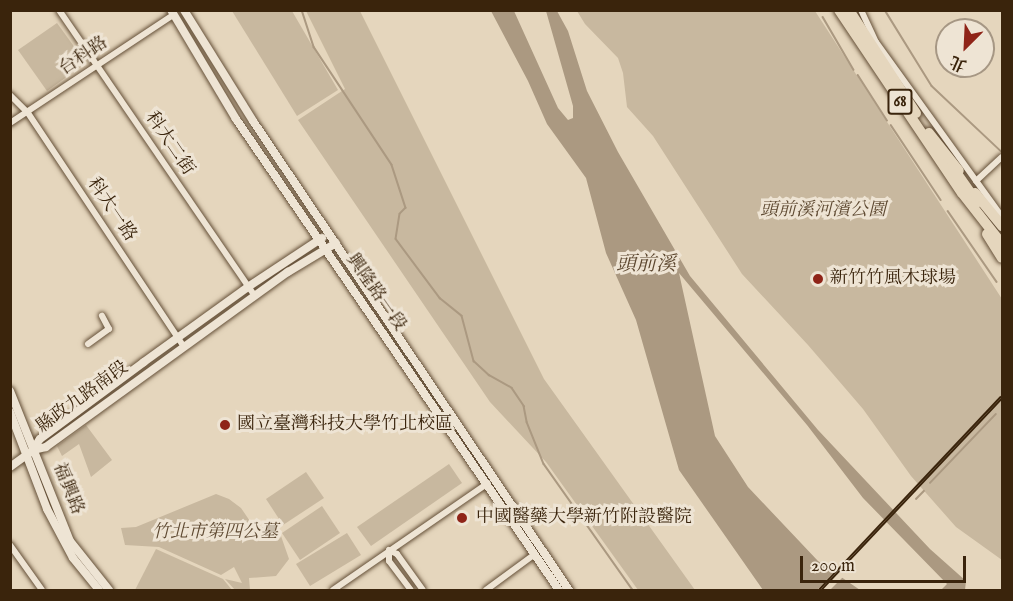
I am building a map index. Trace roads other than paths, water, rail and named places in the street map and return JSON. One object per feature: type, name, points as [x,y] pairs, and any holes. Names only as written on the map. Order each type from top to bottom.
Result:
[{"type":"highway","name":"68","points":[[839,10],[962,193],[1002,244]]},
{"type":"highway","name":"68","points":[[849,10],[929,134],[1002,234]]},
{"type":"highway","points":[[929,134],[1002,226]]},
{"type":"highway","points":[[962,193],[1002,258]]},
{"type":"street","name":"科大二街","points":[[59,10],[254,295]]},
{"type":"street","name":"興隆路一段","points":[[184,10],[253,121],[330,233],[559,591]]},
{"type":"street","points":[[861,10],[876,42],[1002,217]]},
{"type":"street","name":"台科路","points":[[10,123],[28,114],[172,13]]},
{"type":"street","name":"興隆路一段","points":[[172,13],[236,119],[324,250],[569,591]]},
{"type":"street","name":"科大一路","points":[[10,95],[28,114],[181,342]]},
{"type":"street","points":[[976,181],[1002,157]]},
{"type":"street","name":"縣政九路南段","points":[[10,466],[29,453],[46,447],[248,287],[330,233]]},
{"type":"street","name":"縣政九路南段","points":[[181,342],[336,243]]},
{"type":"street","points":[[88,344],[109,329],[102,316]]},
{"type":"street","name":"福興路","points":[[10,391],[47,509],[73,558],[99,591]]},
{"type":"street","name":"福興路","points":[[10,412],[70,541],[109,591]]},
{"type":"street","points":[[333,591],[489,482]]},
{"type":"street","points":[[10,545],[42,591]]},
{"type":"street","points":[[389,550],[389,561],[411,591]]},
{"type":"street","points":[[389,550],[397,554],[423,591]]},
{"type":"street","points":[[486,591],[535,555]]},
{"type":"water","name":"頭前溪","points":[[491,11],[514,11],[558,108],[568,120],[573,118],[573,106],[546,11],[557,11],[568,31],[587,91],[618,152],[690,276],[818,430],[930,549],[966,581],[965,590],[941,590],[947,584],[863,498],[807,425],[679,273],[715,436],[748,487],[818,561],[860,590],[763,590],[679,470],[636,320],[606,253],[586,178],[547,124],[528,81]]},
{"type":"waterway","points":[[302,10],[314,47],[392,165],[406,208],[400,214],[396,239],[440,298],[462,316],[474,361],[489,375],[512,388],[524,406],[527,422],[544,464],[633,590]]},
{"type":"waterway","points":[[885,10],[932,86],[1002,152]]},
{"type":"waterway","points":[[823,17],[854,70]]},
{"type":"waterway","points":[[858,75],[887,120]]},
{"type":"waterway","points":[[891,125],[941,200]]},
{"type":"waterway","points":[[948,211],[997,282]]},
{"type":"waterway","points":[[930,483],[996,414]]},
{"type":"waterway","points":[[916,499],[924,491]]},
{"type":"railway","points":[[820,590],[1002,397]]},
{"type":"place","name":"新竹竹風木球場","points":[[818,279]]},
{"type":"place","name":"國立臺灣科技大學竹北校區","points":[[225,425]]},
{"type":"place","name":"中國醫藥大學新竹附設醫院","points":[[462,518]]},
{"type":"park label","name":"頭前溪河濱公園","points":[[823,211]]},
{"type":"park label","name":"竹北市第四公墓","points":[[215,533]]}]
